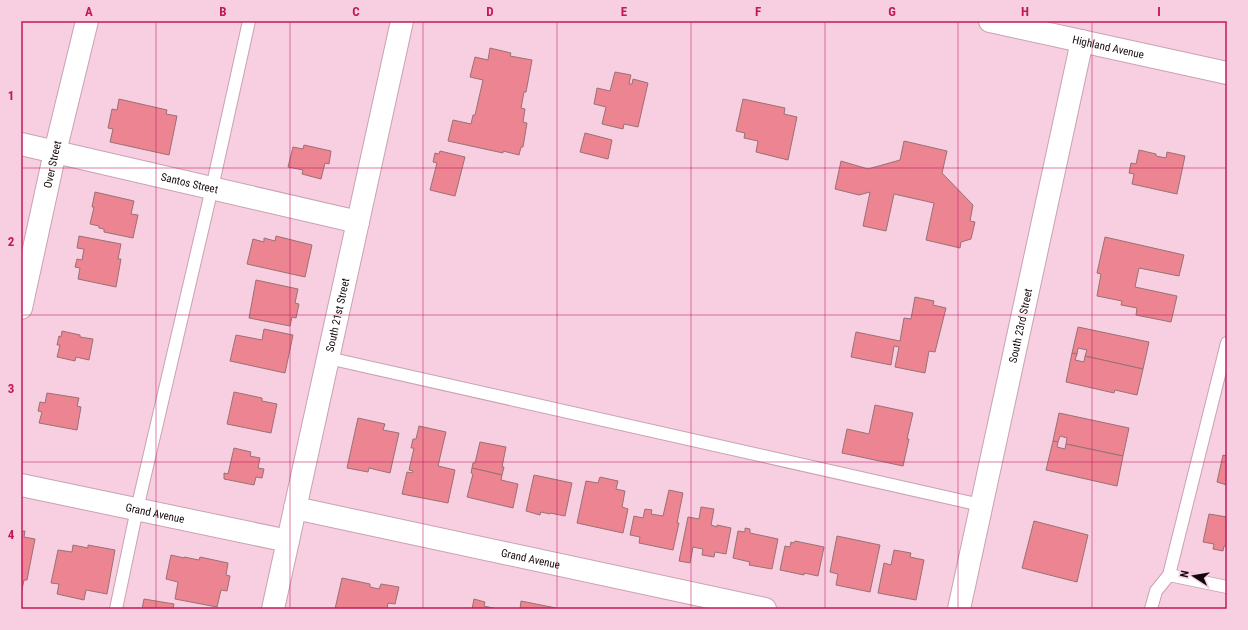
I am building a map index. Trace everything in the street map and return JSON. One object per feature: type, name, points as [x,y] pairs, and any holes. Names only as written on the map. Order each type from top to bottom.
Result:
[{"type":"street","name":"Over Street","points":[[21,308],[55,152],[87,21]]},
{"type":"street","name":"South 21st Street","points":[[274,609],[402,21]]},
{"type":"street","name":"Highland Avenue","points":[[990,21],[1227,73]]},
{"type":"street","name":"South 23rd Street","points":[[959,609],[1082,41]]},
{"type":"street","name":"Santos Street","points":[[21,144],[358,222]]},
{"type":"street","name":"Grand Avenue","points":[[21,485],[288,541]]},
{"type":"street","name":"Grand Avenue","points":[[295,508],[766,609]]},
{"type":"lane","points":[[116,609],[137,509],[212,188],[249,21]]},
{"type":"lane","points":[[1151,609],[1156,591],[1169,575],[1227,343]]},
{"type":"lane","points":[[328,358],[981,505]]},
{"type":"lane","points":[[1169,575],[1227,587]]},
{"type":"building","points":[[490,48],[511,53],[510,56],[532,60],[526,92],[524,92],[521,108],[525,109],[523,122],[527,123],[523,147],[521,147],[519,155],[448,141],[453,120],[471,124],[473,115],[475,115],[483,80],[470,77],[475,57],[488,60]]},
{"type":"building","points":[[615,72],[631,75],[629,84],[632,84],[633,79],[648,83],[638,127],[624,124],[623,129],[602,124],[606,107],[594,104],[597,88],[610,91]]},
{"type":"building","points":[[119,99],[167,110],[166,114],[177,116],[169,155],[110,142],[113,129],[108,128],[112,109],[117,110]]},
{"type":"building","points":[[743,99],[785,108],[784,114],[797,117],[788,160],[756,152],[758,141],[744,138],[745,133],[736,131]]},
{"type":"building","points":[[585,133],[612,140],[608,159],[580,152]]},
{"type":"building","points":[[904,141],[947,151],[942,173],[973,205],[970,221],[975,222],[971,239],[961,242],[960,248],[926,240],[934,203],[894,194],[886,231],[863,226],[870,192],[859,195],[835,189],[841,161],[868,169],[900,160]]},
{"type":"building","points":[[304,145],[331,151],[329,164],[325,163],[321,179],[302,174],[303,170],[288,167],[293,147],[303,149]]},
{"type":"building","points":[[1139,150],[1166,158],[1167,152],[1185,156],[1177,194],[1132,184],[1134,174],[1129,173],[1131,163],[1136,164]]},
{"type":"building","points":[[440,151],[465,157],[455,196],[430,190],[437,163],[433,162],[435,153],[439,154]]},
{"type":"building","points":[[95,192],[134,201],[131,214],[138,215],[133,238],[104,232],[104,229],[99,228],[99,226],[90,224],[94,207],[92,207]]},
{"type":"building","points":[[79,236],[121,244],[118,259],[121,259],[116,287],[78,279],[80,268],[75,267],[77,259],[82,260],[84,249],[77,248]]},
{"type":"building","points":[[276,236],[312,245],[305,277],[247,264],[253,239],[264,242],[264,238],[275,241]]},
{"type":"building","points":[[1105,237],[1184,255],[1179,276],[1139,268],[1135,287],[1177,296],[1171,322],[1136,315],[1137,308],[1121,305],[1122,301],[1097,296],[1101,274],[1097,273]]},
{"type":"building","points":[[256,280],[298,289],[295,303],[299,304],[296,318],[292,317],[290,326],[249,318]]},
{"type":"building","points":[[915,297],[934,301],[933,305],[946,308],[935,352],[929,351],[925,373],[895,367],[899,347],[894,346],[891,365],[851,357],[856,332],[900,341],[904,318],[911,319]]},
{"type":"building","points":[[1078,327],[1149,342],[1143,369],[1085,356],[1087,350],[1078,348],[1077,354],[1072,353]]},
{"type":"building","points":[[264,329],[293,335],[285,373],[230,361],[236,335],[262,340]]},
{"type":"building","points":[[62,331],[80,335],[80,337],[93,339],[89,360],[76,357],[75,361],[57,357],[60,345],[57,345]]},
{"type":"building","points":[[1072,353],[1077,354],[1075,360],[1084,362],[1085,356],[1143,369],[1137,395],[1115,390],[1114,393],[1066,382]]},
{"type":"building","points":[[234,392],[262,398],[262,401],[277,404],[271,433],[227,424]]},
{"type":"building","points":[[47,393],[79,398],[77,406],[81,407],[77,430],[39,423],[42,412],[38,411],[40,402],[45,403]]},
{"type":"building","points":[[875,405],[913,413],[903,466],[842,453],[847,429],[869,434]]},
{"type":"building","points":[[1059,413],[1129,428],[1123,456],[1066,444],[1067,438],[1060,436],[1058,442],[1053,441]]},
{"type":"building","points":[[358,418],[385,424],[383,430],[399,433],[390,473],[369,468],[368,472],[347,468]]},
{"type":"building","points":[[419,426],[446,432],[438,466],[455,470],[448,503],[402,494],[407,472],[412,473],[413,471],[409,470],[414,448],[411,448],[413,439],[416,439]]},
{"type":"building","points":[[1053,441],[1058,442],[1057,447],[1065,449],[1066,444],[1123,456],[1117,486],[1046,470]]},
{"type":"building","points":[[480,442],[506,447],[502,475],[472,468],[473,463],[475,463]]},
{"type":"building","points":[[234,448],[251,452],[250,456],[260,458],[258,468],[264,469],[262,478],[256,477],[254,485],[224,479],[224,473],[228,474]]},
{"type":"building","points":[[1223,455],[1227,456],[1227,485],[1217,482]]},
{"type":"building","points":[[472,468],[502,475],[501,480],[518,484],[513,508],[467,497],[473,474],[471,473]]},
{"type":"building","points":[[534,475],[572,483],[565,516],[541,512],[540,515],[526,511]]},
{"type":"building","points":[[600,477],[618,481],[616,489],[625,491],[622,507],[628,509],[623,533],[577,523],[586,481],[598,483]]},
{"type":"building","points":[[669,490],[683,493],[677,523],[679,523],[673,550],[639,543],[640,537],[630,535],[634,516],[643,518],[645,509],[652,510],[651,514],[663,516]]},
{"type":"building","points":[[701,507],[714,509],[711,525],[731,528],[726,554],[715,552],[714,557],[702,555],[703,549],[693,547],[690,563],[679,561],[688,517],[699,519]]},
{"type":"building","points":[[1209,514],[1227,517],[1227,546],[1224,546],[1223,551],[1213,549],[1214,544],[1203,542]]},
{"type":"building","points":[[1034,521],[1088,535],[1077,582],[1022,568]]},
{"type":"building","points":[[745,528],[750,529],[750,533],[778,539],[772,569],[749,565],[750,562],[733,558],[738,531],[745,532]]},
{"type":"building","points":[[21,531],[25,531],[24,537],[35,539],[27,580],[24,580],[21,594]]},
{"type":"building","points":[[837,536],[880,545],[870,592],[836,585],[838,574],[830,572]]},
{"type":"building","points":[[795,541],[824,547],[818,576],[780,570],[785,546],[790,547],[791,542],[794,543]]},
{"type":"building","points":[[73,545],[88,548],[88,545],[115,550],[107,594],[86,590],[84,600],[57,594],[59,584],[51,583],[58,550],[72,552]]},
{"type":"building","points":[[894,550],[911,553],[910,557],[924,560],[916,600],[878,593],[884,563],[891,565]]},
{"type":"building","points":[[171,555],[199,560],[200,557],[228,563],[226,575],[230,576],[227,591],[221,590],[217,607],[175,599],[178,582],[166,579]]},
{"type":"building","points":[[342,578],[370,584],[370,587],[379,589],[381,584],[399,587],[395,604],[388,603],[387,609],[335,609]]},
{"type":"building","points":[[144,599],[174,604],[173,609],[142,609]]},
{"type":"building","points":[[474,599],[485,602],[484,606],[497,609],[472,609]]},
{"type":"building","points":[[521,601],[556,608],[556,609],[520,609]]}]
